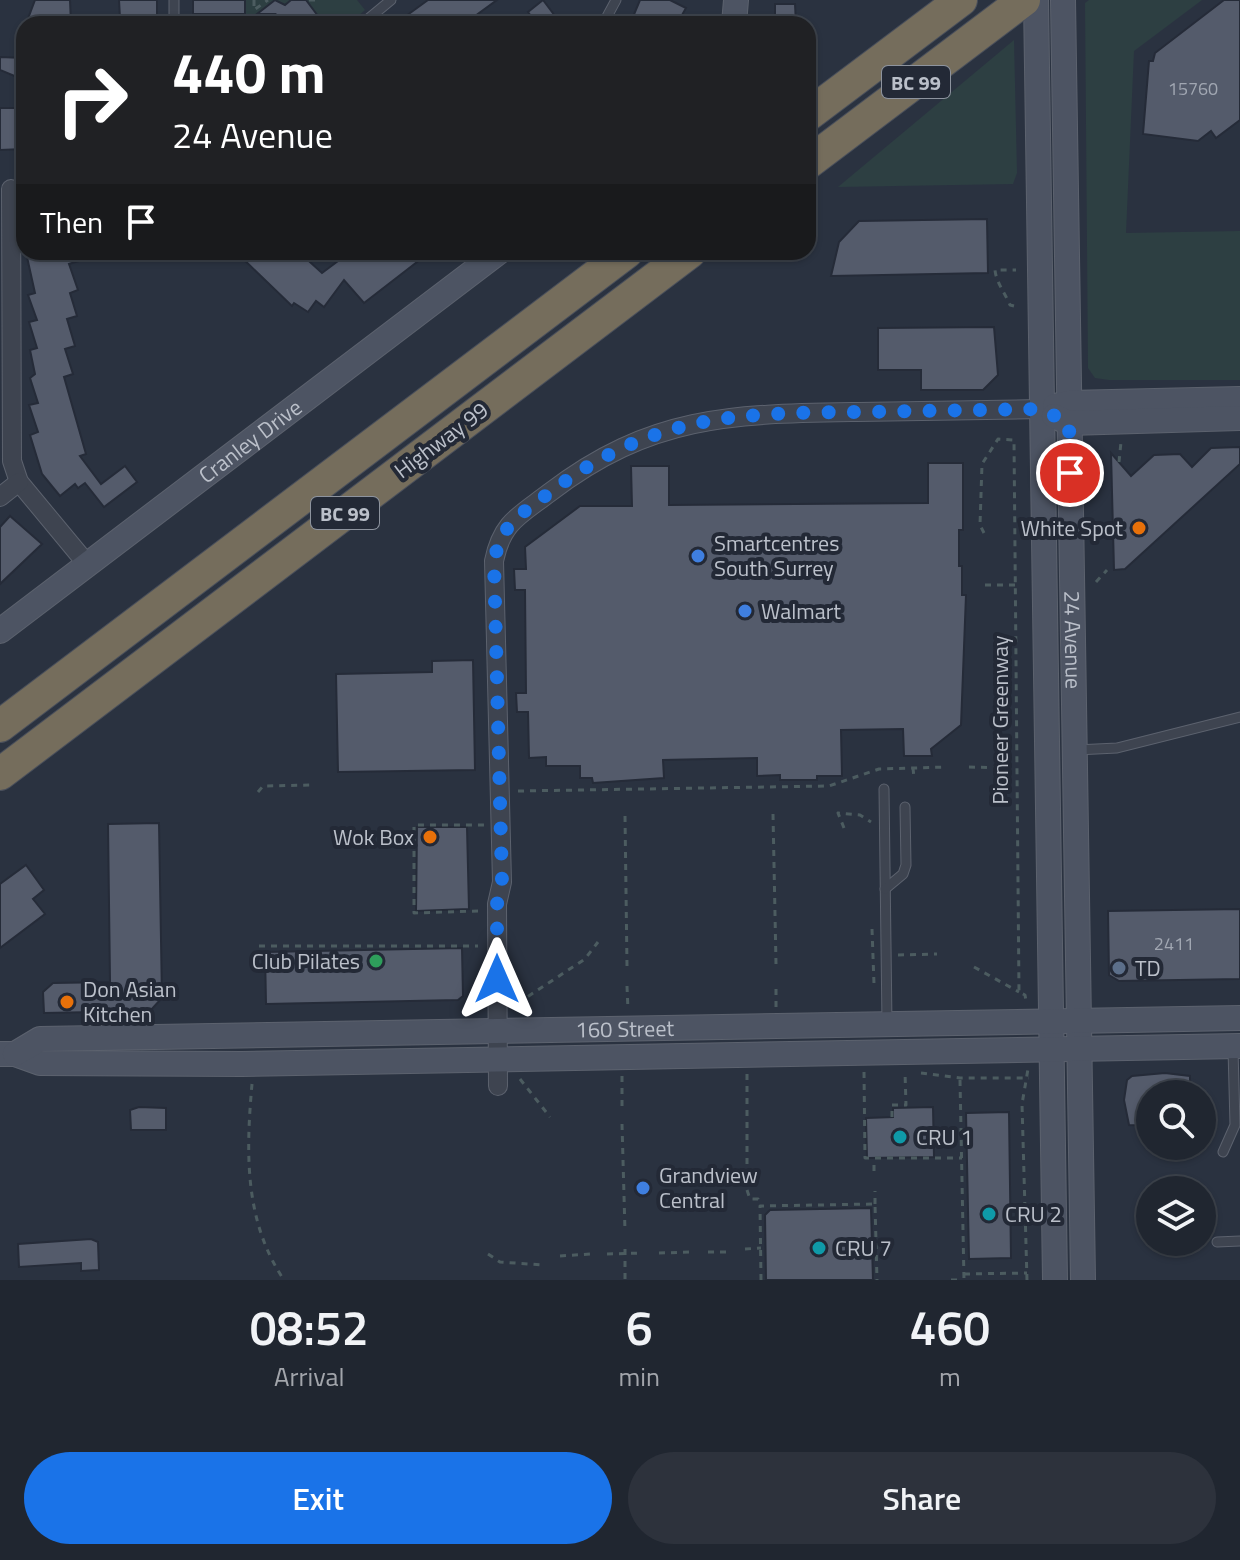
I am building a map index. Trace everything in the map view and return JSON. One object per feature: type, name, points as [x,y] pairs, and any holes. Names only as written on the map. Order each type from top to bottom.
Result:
[{"type":"highway","name":"BC 99","points":[[816,109],[961,0]]},
{"type":"highway","name":"BC 99","points":[[816,157],[1024,0]]},
{"type":"highway","name":"Highway 99","points":[[0,726],[616,260]]},
{"type":"highway","name":"Highway 99","points":[[0,774],[679,260]]},
{"type":"street","name":"24 Avenue","points":[[1036,0],[1055,1280]]},
{"type":"street","name":"24 Avenue","points":[[1063,0],[1083,1280]]},
{"type":"street","points":[[11,189],[5,333],[12,461],[19,482],[87,564]]},
{"type":"street","name":"Cranley Drive","points":[[0,631],[488,260]]},
{"type":"street","points":[[1069,413],[1240,399]]},
{"type":"street","points":[[498,1086],[497,904],[502,882],[494,561],[500,536],[528,509],[610,451],[702,420],[752,413],[1041,409],[1069,413],[1240,418]]},
{"type":"street","points":[[0,497],[19,482]]},
{"type":"street","points":[[1044,683],[1062,738],[1073,750]]},
{"type":"street","name":"160 Street","points":[[8,1054],[40,1039],[1240,1018]]},
{"type":"street","name":"160 Street","points":[[8,1054],[40,1063],[498,1059],[1236,1046]]},
{"type":"lane","points":[[372,16],[391,0]]},
{"type":"lane","points":[[1073,750],[1117,748],[1240,717]]},
{"type":"lane","points":[[884,789],[887,1024]]},
{"type":"lane","points":[[885,889],[903,874],[906,865],[905,807]]},
{"type":"lane","points":[[1223,1152],[1235,1125],[1236,1046]]},
{"type":"lane","points":[[1217,1242],[1240,1241]]},
{"type":"path","points":[[254,0],[254,10],[268,0]]},
{"type":"path","points":[[309,0],[317,0]]},
{"type":"path","points":[[1014,306],[1010,305],[1003,287],[995,280],[995,270],[1016,270]]},
{"type":"path","name":"Pioneer Greenway","points":[[984,533],[980,525],[982,464],[998,439],[1014,440],[1019,992]]},
{"type":"path","points":[[1119,462],[1121,442]]},
{"type":"path","points":[[1096,582],[1107,570]]},
{"type":"path","points":[[985,585],[1015,585]]},
{"type":"path","points":[[516,791],[829,786],[879,769],[947,767]]},
{"type":"path","points":[[969,767],[1016,768]]},
{"type":"path","points":[[913,768],[914,778]]},
{"type":"path","points":[[258,792],[263,786],[314,785]]},
{"type":"path","points":[[844,828],[838,813],[860,815],[874,826]]},
{"type":"path","points":[[773,814],[776,964]]},
{"type":"path","points":[[625,816],[627,966]]},
{"type":"path","points":[[478,911],[414,913],[414,825],[484,825]]},
{"type":"path","points":[[872,923],[875,995]]},
{"type":"path","points":[[518,1003],[585,959],[598,942]]},
{"type":"path","points":[[896,965],[899,944]]},
{"type":"path","points":[[259,946],[478,946]]},
{"type":"path","points":[[898,955],[937,954]]},
{"type":"path","points":[[974,967],[1025,995]]},
{"type":"path","points":[[776,983],[776,1009]]},
{"type":"path","points":[[627,986],[628,1012]]},
{"type":"path","points":[[878,1072],[864,1072],[865,1158],[962,1158]]},
{"type":"path","points":[[891,1072],[960,1078],[1029,1078],[1022,1104],[1027,1280]]},
{"type":"path","points":[[892,1117],[892,1105],[906,1105],[905,1072]]},
{"type":"path","points":[[747,1172],[746,1074],[761,1074]]},
{"type":"path","points":[[622,1076],[622,1109]]},
{"type":"path","points":[[951,1280],[964,1280],[960,1078]]},
{"type":"path","points":[[520,1079],[550,1117]]},
{"type":"path","points":[[252,1084],[248,1172],[253,1213],[284,1280]]},
{"type":"path","points":[[622,1124],[625,1231]]},
{"type":"path","points":[[874,1160],[874,1171]]},
{"type":"path","points":[[747,1190],[750,1199],[758,1199],[760,1206],[761,1280]]},
{"type":"path","points":[[875,1191],[877,1280]]},
{"type":"path","points":[[760,1206],[875,1204]]},
{"type":"path","points":[[745,1249],[761,1248]]},
{"type":"path","points":[[625,1252],[625,1280]]},
{"type":"path","points":[[659,1253],[692,1252]]},
{"type":"path","points":[[708,1252],[727,1252]]},
{"type":"path","points":[[607,1254],[642,1253]]},
{"type":"path","points":[[488,1254],[500,1262],[543,1265]]},
{"type":"path","points":[[560,1256],[591,1254]]},
{"type":"path","points":[[964,1274],[1027,1273]]},
{"type":"shaded area","points":[[246,0],[357,0],[365,10],[358,16],[246,16]]},
{"type":"shaded area","points":[[1089,0],[1202,0],[1134,51],[1126,233],[1240,231],[1240,380],[1109,380],[1095,378],[1088,368],[1085,3]]},
{"type":"shaded area","points":[[1014,40],[1017,173],[1013,184],[838,187]]},
{"type":"building","points":[[35,0],[70,0],[71,16],[29,16]]},
{"type":"building","points":[[119,0],[157,0],[157,16],[120,16]]},
{"type":"building","points":[[193,0],[245,0],[245,14],[193,14]]},
{"type":"building","points":[[275,0],[285,5],[291,0],[306,0],[318,16],[271,16],[274,14],[257,14]]},
{"type":"building","points":[[428,0],[497,0],[475,16],[406,16]]},
{"type":"building","points":[[543,0],[555,16],[531,16],[528,12]]},
{"type":"building","points":[[640,0],[670,0],[686,8],[684,16],[633,16]]},
{"type":"building","points":[[1224,0],[1240,0],[1240,120],[1216,138],[1211,131],[1198,141],[1143,134],[1149,61],[1153,61],[1155,53]]},
{"type":"building","points":[[775,4],[795,4],[796,16],[775,16]]},
{"type":"building","points":[[0,57],[16,58],[16,77],[0,70]]},
{"type":"building","points":[[0,108],[15,108],[16,149],[0,150]]},
{"type":"building","points":[[987,219],[988,273],[831,276],[839,242],[859,221]]},
{"type":"building","points":[[28,260],[82,260],[69,264],[78,290],[70,293],[77,316],[67,319],[75,346],[65,349],[73,374],[64,377],[86,454],[80,456],[101,484],[125,466],[137,482],[104,507],[85,483],[78,488],[75,484],[60,496],[42,474],[30,435],[38,432],[29,405],[38,403],[30,378],[35,374],[30,350],[37,348],[29,322],[37,320],[28,295],[35,293]]},
{"type":"building","points":[[244,260],[308,260],[322,273],[339,260],[420,260],[364,303],[344,280],[324,307],[316,301],[308,312],[294,303],[292,306]]},
{"type":"building","points":[[994,327],[998,375],[983,390],[921,390],[921,370],[878,370],[878,328]]},
{"type":"building","points":[[1240,447],[1240,464],[1125,569],[1114,570],[1111,453],[1131,476],[1154,455],[1180,454],[1192,467],[1211,448]]},
{"type":"building","name":"Walmart","points":[[928,463],[963,463],[963,530],[959,530],[959,566],[962,566],[962,595],[966,595],[961,725],[931,749],[932,756],[904,756],[903,729],[841,730],[842,776],[817,776],[817,780],[780,780],[780,775],[757,776],[757,758],[663,760],[664,778],[593,783],[592,778],[580,778],[580,766],[546,766],[546,757],[529,758],[528,712],[517,712],[516,693],[526,693],[525,590],[515,590],[514,569],[526,569],[525,547],[580,506],[632,506],[631,466],[669,466],[669,505],[928,503]]},
{"type":"building","points":[[10,516],[42,544],[0,584],[0,527]]},
{"type":"building","points":[[473,660],[475,770],[338,772],[336,674],[432,672],[432,661]]},
{"type":"building","points":[[159,823],[162,998],[150,1011],[44,1013],[43,992],[53,983],[110,982],[108,824]]},
{"type":"building","points":[[417,827],[467,827],[469,909],[416,911]]},
{"type":"building","points":[[26,865],[44,890],[33,899],[45,914],[0,948],[0,884]]},
{"type":"building","points":[[1240,909],[1240,979],[1119,981],[1109,975],[1108,911]]},
{"type":"building","points":[[462,948],[463,996],[458,1000],[266,1004],[265,952]]},
{"type":"building","points":[[1165,1073],[1190,1076],[1190,1080],[1136,1080],[1136,1125],[1129,1125],[1124,1100],[1127,1080],[1132,1076]]},
{"type":"building","points":[[139,1107],[166,1108],[166,1130],[131,1130],[130,1110]]},
{"type":"building","name":"CRU 1","points":[[933,1107],[934,1157],[867,1158],[866,1118],[893,1117],[893,1108]]},
{"type":"building","name":"CRU 2","points":[[1009,1112],[1011,1258],[969,1259],[966,1113]]},
{"type":"building","name":"CRU 7","points":[[871,1208],[873,1280],[766,1280],[765,1215],[770,1210]]},
{"type":"building","points":[[91,1239],[98,1242],[99,1270],[81,1271],[81,1263],[19,1267],[18,1244]]},
{"type":"place","name":"White Spot","points":[[1139,528]]},
{"type":"place","name":"Smartcentres South Surrey","points":[[698,556]]},
{"type":"place","name":"Walmart","points":[[745,611]]},
{"type":"place","name":"Wok Box","points":[[430,837]]},
{"type":"place","name":"Club Pilates","points":[[376,961]]},
{"type":"place","name":"TD","points":[[1119,968]]},
{"type":"place","name":"Don Asian Kitchen","points":[[67,1002]]},
{"type":"place","name":"CRU 1","points":[[900,1137]]},
{"type":"place","name":"Grandview Central","points":[[643,1188]]},
{"type":"place","name":"CRU 2","points":[[989,1214]]},
{"type":"place","name":"CRU 7","points":[[819,1248]]},
{"type":"route","points":[[497,979],[497,904],[502,882],[494,561],[500,536],[516,519],[610,451],[702,420],[752,413],[1041,409],[1069,423],[1070,473]]}]
